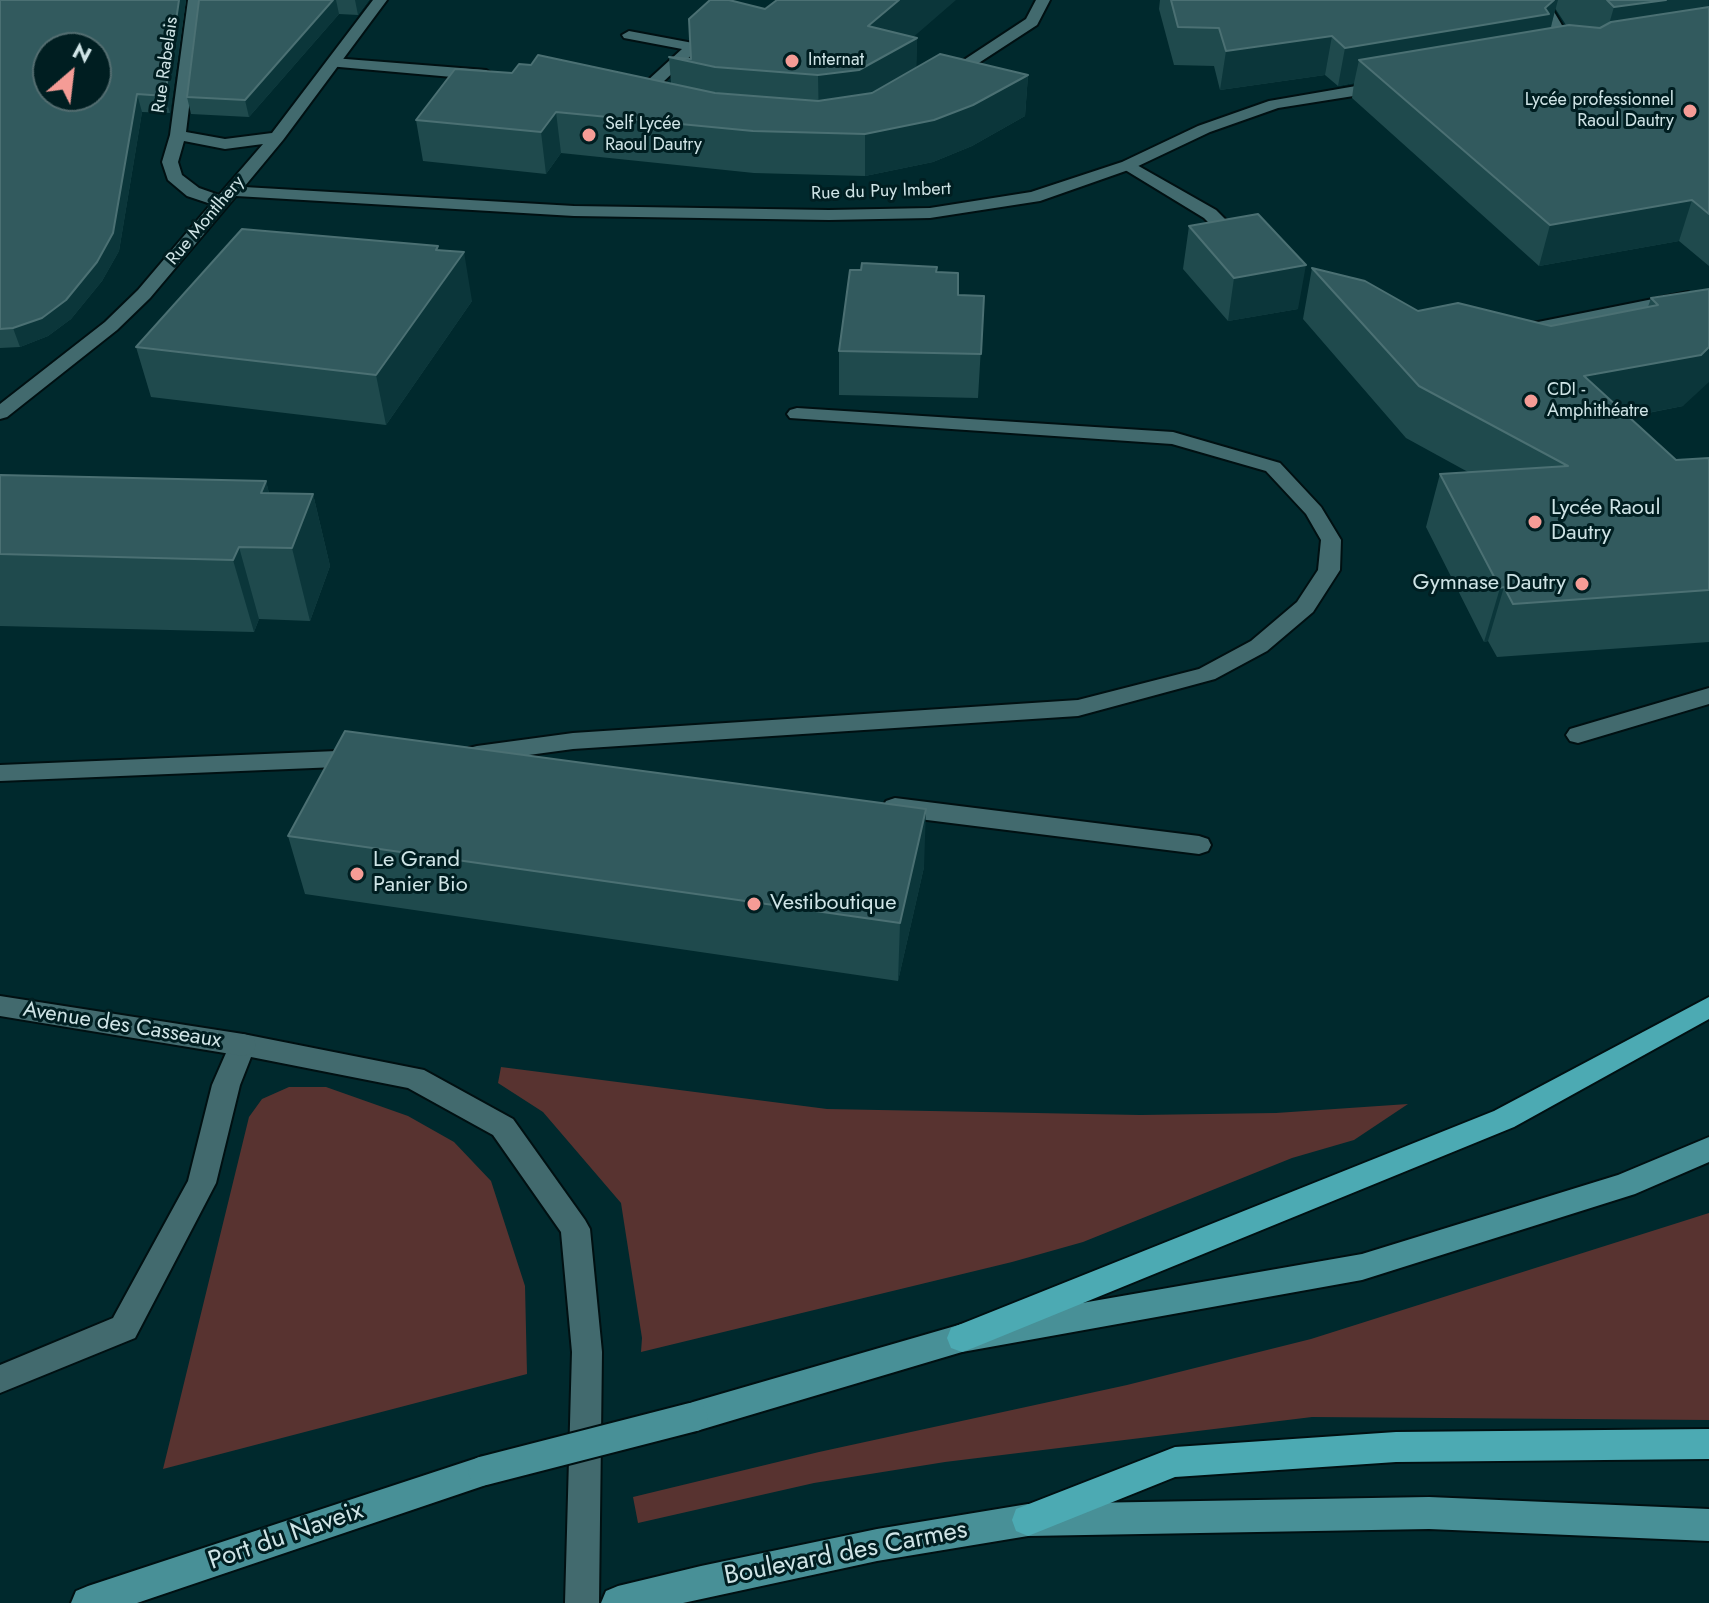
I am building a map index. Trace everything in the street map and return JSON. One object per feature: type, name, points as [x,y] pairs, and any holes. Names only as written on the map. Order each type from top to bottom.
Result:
[{"type":"highway","points":[[962,1338],[1504,1119],[1709,1007]]},
{"type":"highway","points":[[1028,1520],[1175,1462],[1396,1447],[1709,1444]]},
{"type":"main road","points":[[962,1338],[1362,1267],[1625,1185],[1709,1149]]},
{"type":"main road","name":"Port du Naveix","points":[[88,1603],[483,1471],[693,1417],[962,1338]]},
{"type":"main road","name":"Boulevard des Carmes","points":[[618,1603],[877,1545],[1028,1520],[1429,1513],[1709,1525]]},
{"type":"street","name":"Rue Rabelais","points":[[195,0],[178,135],[170,162],[174,177],[193,192],[227,197]]},
{"type":"street","name":"Rue Montlhery","points":[[0,413],[111,326],[144,294],[277,137],[380,0]]},
{"type":"street","points":[[933,87],[1032,22],[1043,0]]},
{"type":"street","points":[[1540,0],[1570,38],[1546,43]]},
{"type":"street","points":[[629,35],[693,47],[655,81],[645,108]]},
{"type":"street","points":[[333,63],[434,69],[506,78]]},
{"type":"street","name":"Rue du Puy Imbert","points":[[227,197],[574,211],[829,215],[930,213],[1034,197],[1128,165],[1204,129],[1275,104],[1401,83]]},
{"type":"street","name":"Rue Rabelais","points":[[178,135],[225,144],[277,137]]},
{"type":"street","points":[[1128,165],[1210,214],[1245,249]]},
{"type":"street","points":[[1501,334],[1688,297],[1709,316]]},
{"type":"street","points":[[571,765],[469,754],[573,741],[1078,708],[1207,674],[1259,646],[1305,607],[1329,570],[1331,540],[1314,511],[1273,467],[1173,438],[797,414]]},
{"type":"street","points":[[1578,735],[1709,696]]},
{"type":"street","points":[[0,773],[381,757]]},
{"type":"street","points":[[870,803],[1199,845]]},
{"type":"street","name":"Avenue des Casseaux","points":[[0,1006],[243,1045],[414,1078],[503,1127],[575,1229],[587,1352],[582,1603]]},
{"type":"street","points":[[0,1379],[124,1328],[202,1183],[226,1085],[243,1045]]},
{"type":"shaded area","points":[[501,1067],[827,1109],[1140,1115],[1276,1113],[1408,1104],[1354,1140],[1292,1158],[1083,1242],[641,1352],[642,1338],[621,1203],[543,1112],[498,1083]]},
{"type":"shaded area","points":[[289,1087],[326,1087],[408,1116],[454,1142],[491,1181],[525,1286],[527,1374],[163,1469],[249,1117],[262,1099]]},
{"type":"shaded area","points":[[1709,1213],[1709,1420],[1312,1417],[945,1462],[814,1483],[638,1523],[633,1497],[819,1452],[1127,1385],[1311,1339]]},
{"type":"building","points":[[0,0],[179,0],[165,96],[137,94],[113,233],[97,262],[66,300],[42,318],[0,329]]},
{"type":"building","points":[[199,0],[333,0],[245,100],[187,97]]},
{"type":"building","points":[[710,0],[729,0],[765,9],[777,0],[899,0],[868,26],[917,38],[859,70],[818,75],[715,67],[669,57],[691,59],[689,19]]},
{"type":"building","points":[[1171,0],[1554,0],[1545,8],[1549,14],[1345,48],[1332,36],[1226,51],[1219,28],[1178,27]]},
{"type":"building","points":[[1607,0],[1666,0],[1614,7]]},
{"type":"building","points":[[1709,7],[1709,214],[1692,200],[1550,225],[1359,60],[1569,25],[1600,28],[1611,22]]},
{"type":"building","points":[[940,54],[1028,75],[973,105],[934,120],[865,134],[753,131],[556,112],[541,132],[416,120],[455,69],[512,73],[519,64],[531,65],[538,55],[715,93],[818,101],[872,93]]},
{"type":"building","points":[[1258,214],[1306,265],[1234,278],[1189,226]]},
{"type":"building","points":[[242,229],[438,246],[436,250],[464,252],[376,375],[136,347]]},
{"type":"building","points":[[862,263],[937,267],[936,272],[958,273],[958,295],[984,296],[981,354],[839,351],[850,270],[861,270]]},
{"type":"building","points":[[1312,268],[1365,281],[1418,311],[1458,303],[1551,326],[1658,305],[1651,298],[1709,289],[1709,347],[1701,355],[1584,376],[1676,460],[1709,458],[1709,590],[1513,604],[1504,587],[1500,588],[1440,474],[1568,466],[1419,386]]},
{"type":"building","points":[[0,475],[266,481],[261,493],[313,494],[292,548],[239,547],[233,560],[0,554]]},
{"type":"building","points":[[345,731],[926,809],[900,923],[288,836]]},
{"type":"place","name":"Internat","points":[[792,61]]},
{"type":"place","name":"Lycée professionnel Raoul Dautry","points":[[1690,111]]},
{"type":"place","name":"Self Lycée Raoul Dautry","points":[[589,135]]},
{"type":"place","name":"CDI - Amphithéatre","points":[[1531,401]]},
{"type":"place","name":"Lycée Raoul Dautry","points":[[1535,522]]},
{"type":"place","name":"Gymnase Dautry","points":[[1582,584]]},
{"type":"place","name":"Le Grand Panier Bio","points":[[357,874]]},
{"type":"place","name":"Vestiboutique","points":[[754,904]]}]
